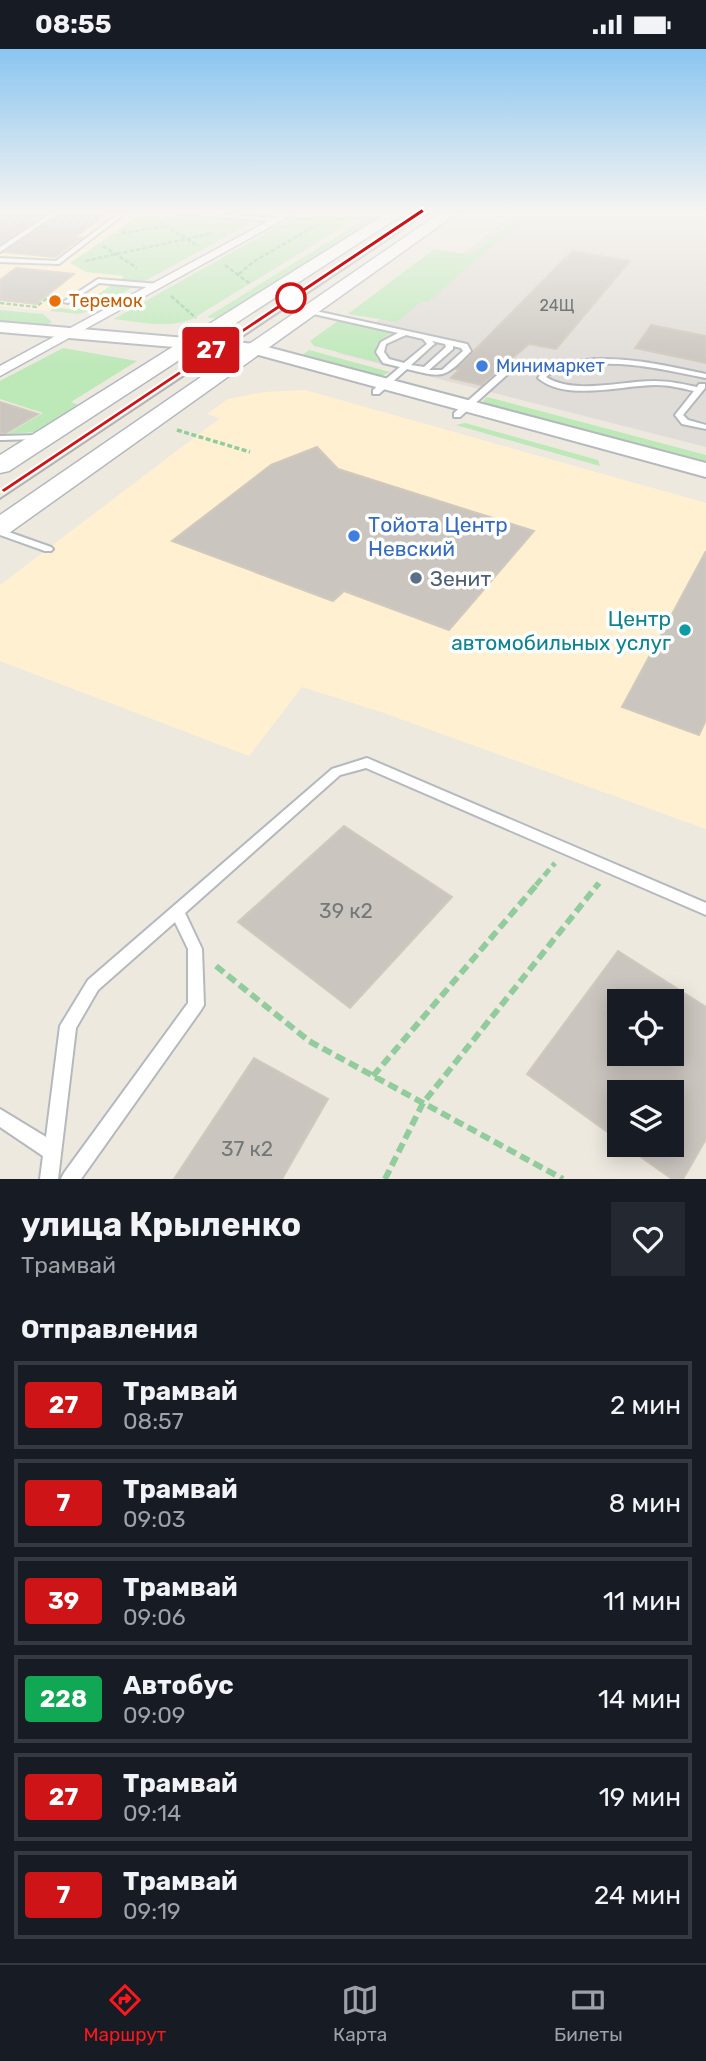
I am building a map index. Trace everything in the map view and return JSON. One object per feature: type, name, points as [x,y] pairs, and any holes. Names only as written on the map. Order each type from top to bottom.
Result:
[{"type":"main road","points":[[0,466],[317,264]]},
{"type":"main road","points":[[0,530],[378,264]]},
{"type":"street","points":[[0,372],[198,264]]},
{"type":"street","points":[[0,327],[190,344],[250,353],[462,410],[706,470]]},
{"type":"street","points":[[462,410],[706,483]]},
{"type":"lane","points":[[66,302],[98,281],[158,286]]},
{"type":"lane","points":[[311,311],[464,346],[467,351],[444,372],[420,370],[386,361],[380,352],[383,343],[404,333]]},
{"type":"lane","points":[[381,388],[431,344],[425,337]]},
{"type":"lane","points":[[420,370],[426,369],[450,347],[449,343]]},
{"type":"lane","points":[[699,390],[656,383],[570,388],[546,383],[542,378],[543,374],[554,367],[623,361],[706,379],[699,390],[679,415],[679,418],[706,427]]},
{"type":"lane","points":[[462,410],[490,389],[516,363]]},
{"type":"lane","points":[[0,438],[46,437]]},
{"type":"lane","points":[[0,530],[48,549]]},
{"type":"lane","points":[[49,1179],[68,1025],[93,985],[335,772],[366,763],[706,909]]},
{"type":"lane","points":[[70,1179],[196,1005],[195,949],[177,912]]},
{"type":"lane","points":[[0,1117],[52,1152]]},
{"type":"path","points":[[131,264],[144,272]]},
{"type":"path","points":[[239,274],[251,264]]},
{"type":"path","points":[[158,286],[197,319]]},
{"type":"path","points":[[0,302],[36,307],[59,288]]},
{"type":"path","points":[[42,302],[47,306]]},
{"type":"path","points":[[175,429],[250,452]]},
{"type":"path","points":[[373,1076],[567,849]]},
{"type":"path","points":[[385,1179],[423,1103],[611,868]]},
{"type":"path","points":[[195,949],[309,1041],[563,1179]]},
{"type":"shaded area","points":[[0,264],[177,264],[90,311],[78,314],[0,306]]},
{"type":"shaded area","points":[[450,264],[706,264],[706,447],[337,353]]},
{"type":"shaded area","points":[[305,390],[706,503],[706,829],[381,712],[302,687],[249,756],[0,661],[0,585],[220,418],[207,414],[228,399],[264,392]]},
{"type":"green space","points":[[71,264],[177,264],[143,282],[119,281],[124,276],[86,272]]},
{"type":"green space","points":[[212,264],[283,264],[183,322],[163,324],[114,319]]},
{"type":"green space","points":[[293,264],[304,264],[216,319],[207,317]]},
{"type":"green space","points":[[415,264],[472,264],[428,302],[422,301],[397,322],[348,314]]},
{"type":"green space","points":[[113,284],[135,286],[90,311],[78,314],[50,311],[54,307],[75,310]]},
{"type":"green space","points":[[0,310],[43,314],[52,322],[45,326],[0,321]]},
{"type":"green space","points":[[339,320],[391,332],[376,345],[377,359],[385,364],[314,346],[310,341]]},
{"type":"green space","points":[[63,348],[137,361],[71,402],[78,405],[35,432],[7,434],[43,413],[0,399],[0,381]]},
{"type":"green space","points":[[309,350],[390,372],[380,377],[301,356]]},
{"type":"green space","points":[[487,397],[706,455],[706,465],[485,405],[483,401]]},
{"type":"green space","points":[[465,423],[598,460],[600,466],[456,425]]},
{"type":"building","points":[[559,264],[628,264],[556,349],[529,344],[481,385],[451,378],[459,370],[456,369]]},
{"type":"building","points":[[16,268],[74,274],[36,304],[0,300],[0,280]]},
{"type":"building","points":[[651,325],[706,336],[706,363],[635,348]]},
{"type":"building","points":[[0,402],[38,414],[6,433],[0,433]]},
{"type":"building","name":"Тойота Центр Невский","points":[[317,447],[338,469],[534,531],[449,630],[344,591],[333,601],[172,541],[271,465]]},
{"type":"building","name":"Центр автомобильных услуг","points":[[706,551],[706,720],[699,735],[622,707]]},
{"type":"building","points":[[344,826],[452,897],[350,1008],[238,922]]},
{"type":"building","points":[[618,951],[678,989],[607,989],[607,1066],[684,1066],[684,993],[706,1007],[706,1139],[683,1179],[672,1179],[641,1157],[684,1157],[684,1080],[607,1080],[607,1132],[527,1074]]},
{"type":"building","points":[[254,1058],[328,1099],[282,1179],[174,1179]]},
{"type":"tram line","name":"27","points":[[0,490],[342,264]]},
{"type":"tram line","points":[[0,499],[352,264]]},
{"type":"place","name":"Теремок","points":[[55,301]]},
{"type":"place","name":"Минимаркет","points":[[482,366]]},
{"type":"place","name":"Тойота Центр Невский","points":[[354,536]]},
{"type":"place","name":"Зенит","points":[[416,578]]},
{"type":"place","name":"Центр автомобильных услуг","points":[[685,630]]}]
